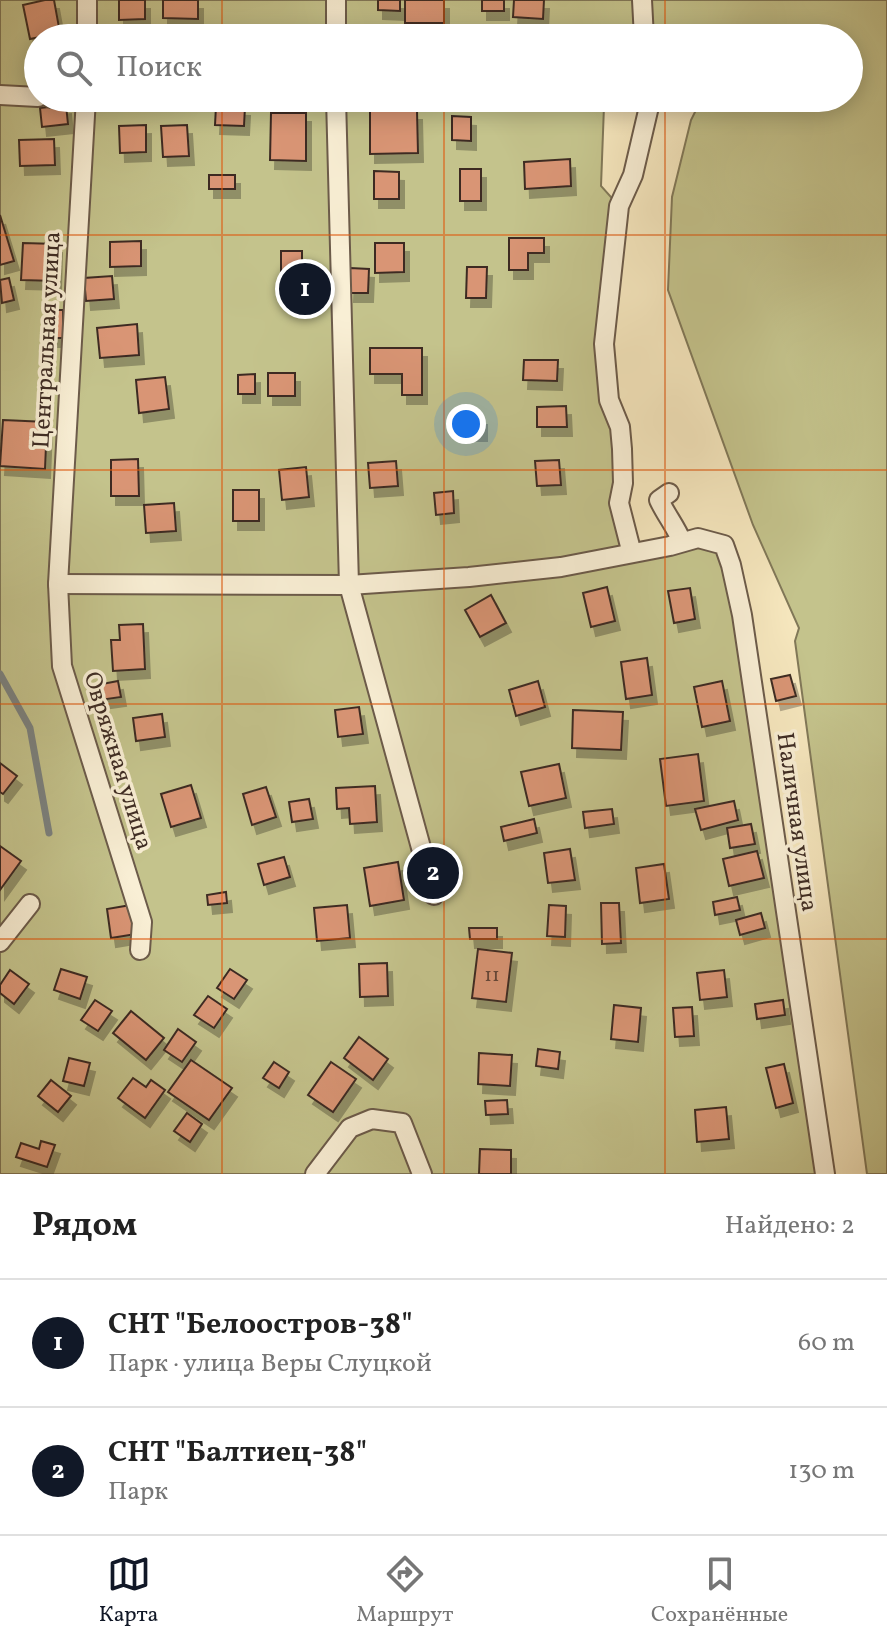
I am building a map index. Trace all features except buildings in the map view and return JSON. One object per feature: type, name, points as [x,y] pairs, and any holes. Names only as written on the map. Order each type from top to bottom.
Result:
[{"type":"street","points":[[87,0],[87,24]]},
{"type":"street","points":[[336,0],[336,24]]},
{"type":"street","points":[[642,0],[643,24]]},
{"type":"street","points":[[0,95],[24,96]]},
{"type":"street","name":"Центральная улица","points":[[58,584],[85,112]]},
{"type":"street","points":[[336,112],[349,585],[434,895]]},
{"type":"street","points":[[630,546],[619,503],[623,480],[620,427],[609,400],[604,344],[619,206],[633,175],[647,112]]},
{"type":"street","points":[[669,493],[659,500],[682,542]]},
{"type":"street","name":"Наличная улица","points":[[58,584],[349,585],[561,567],[698,538],[724,545],[742,615],[825,1174]]},
{"type":"street","name":"Овряжная улица","points":[[58,584],[62,666],[142,922],[140,950]]},
{"type":"street","points":[[0,942],[30,904]]},
{"type":"street","points":[[315,1174],[350,1128],[372,1119],[402,1123],[422,1174]]},
{"type":"shaded area","points":[[0,0],[642,0],[643,24],[24,24],[24,112],[604,112],[601,186],[619,206],[604,344],[618,503],[639,551],[724,545],[824,1174],[0,1174]]},
{"type":"shaded area","points":[[652,0],[887,0],[887,1174],[867,1174],[795,641],[799,628],[753,525],[668,290],[672,197],[695,112],[863,112],[863,24],[651,24]]},
{"type":"waterway","points":[[0,674],[30,728],[49,833]]},
{"type":"place","name":"СНТ \"Белоостров-38\"","points":[[305,289]]},
{"type":"place","name":"СНТ \"Балтиец-38\"","points":[[433,873]]}]
